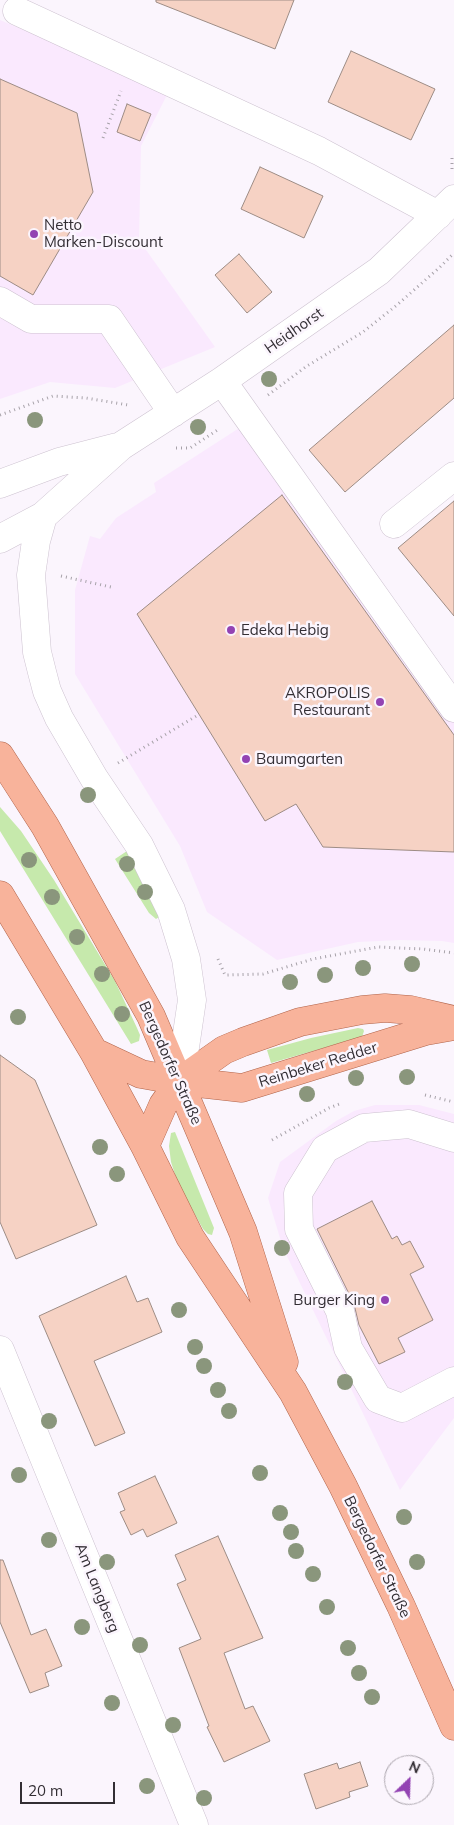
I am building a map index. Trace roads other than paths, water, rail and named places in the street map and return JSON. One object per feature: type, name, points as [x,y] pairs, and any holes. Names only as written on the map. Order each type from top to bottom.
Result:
[{"type":"main road","name":"Bergedorfer Straße","points":[[0,756],[45,826],[151,1016],[243,1232],[293,1392]]},
{"type":"main road","name":"Bergedorfer Straße","points":[[0,895],[94,1052],[145,1146],[190,1237],[293,1392],[343,1486],[376,1554],[454,1726]]},
{"type":"main road","points":[[145,1146],[163,1106],[180,1081],[224,1050],[300,1022],[362,1010],[385,1008],[411,1010],[454,1020]]},
{"type":"main road","name":"Reinbeker Redder","points":[[94,1052],[141,1074],[180,1081],[242,1088],[426,1031],[454,1026]]},
{"type":"street","points":[[17,12],[319,150],[450,203]]},
{"type":"street","name":"Heidhorst","points":[[0,539],[43,516],[121,446],[222,381],[379,271],[450,203]]},
{"type":"street","points":[[0,301],[31,319],[109,319],[173,413]]},
{"type":"street","points":[[222,381],[454,708]]},
{"type":"street","name":"Heidhorst","points":[[0,484],[59,462],[121,446]]},
{"type":"street","points":[[394,524],[454,476]]},
{"type":"street","points":[[43,516],[36,541],[32,575],[37,652],[48,691],[59,718],[94,778],[139,845],[171,910],[186,959],[192,1000],[180,1081]]},
{"type":"street","points":[[454,1138],[409,1124],[364,1128],[325,1149],[298,1193],[299,1229],[340,1311],[348,1348],[378,1399],[402,1408],[454,1381]]},
{"type":"street","name":"Am Langberg","points":[[0,1350],[194,1825]]},
{"type":"place","name":"Netto Marken-Discount","points":[[34,234]]},
{"type":"place","name":"Edeka Hebig","points":[[231,630]]},
{"type":"place","name":"AKROPOLIS Restaurant","points":[[380,702]]},
{"type":"place","name":"Baumgarten","points":[[246,759]]},
{"type":"place","name":"Burger King","points":[[385,1300]]}]
